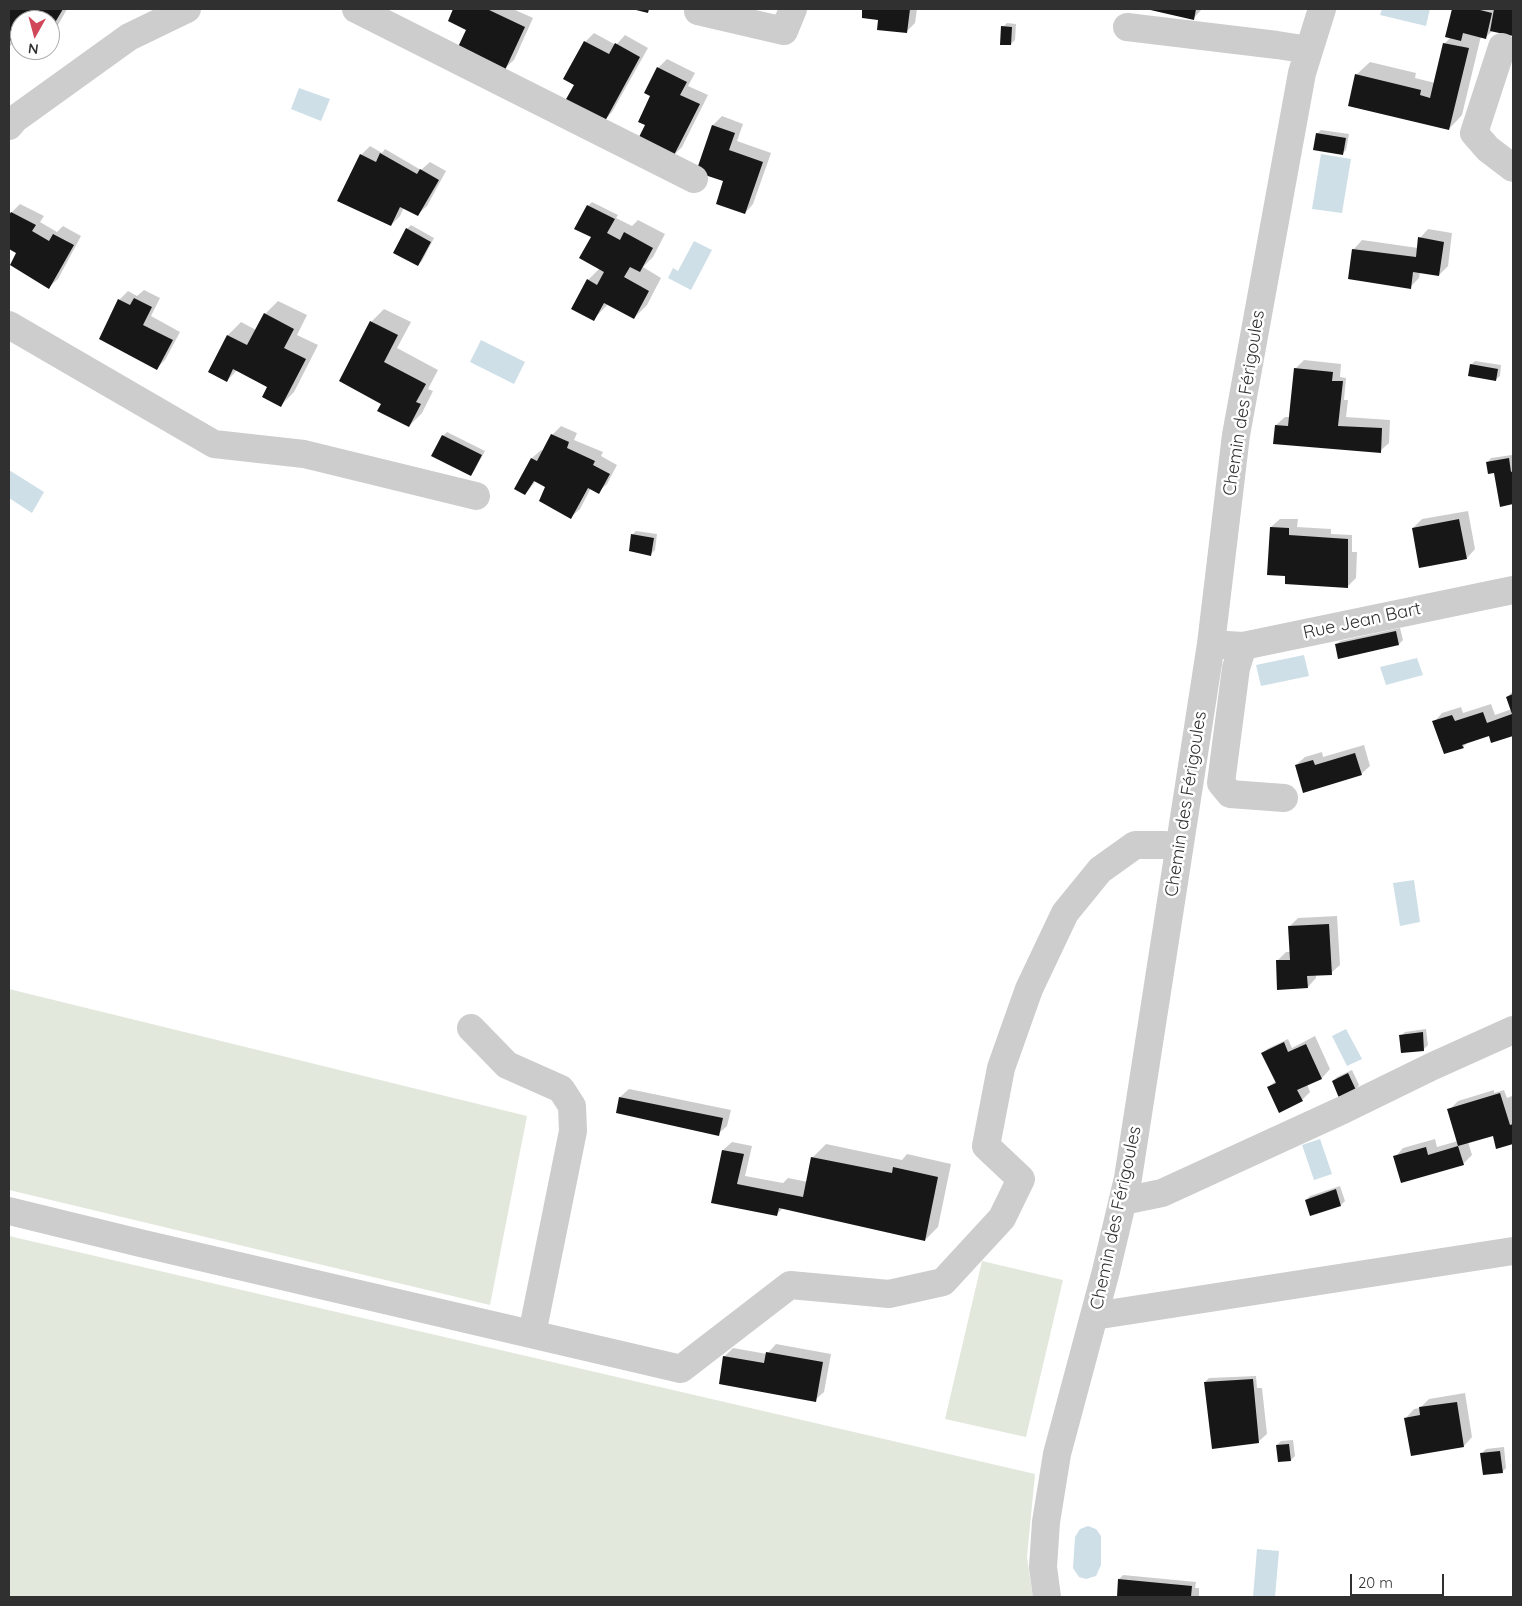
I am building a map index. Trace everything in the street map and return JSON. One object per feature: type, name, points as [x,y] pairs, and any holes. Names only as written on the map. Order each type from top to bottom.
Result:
[{"type":"street","points":[[11,120],[128,37],[187,9]]},
{"type":"street","points":[[356,9],[694,179]]},
{"type":"street","points":[[698,11],[784,31],[793,9]]},
{"type":"street","name":"Chemin des Férigoules","points":[[1047,1597],[1043,1567],[1050,1493],[1057,1454],[1128,1178],[1210,644],[1236,434],[1302,73],[1322,9]]},
{"type":"street","points":[[1127,27],[1309,50]]},
{"type":"street","points":[[1502,47],[1474,133],[1488,149],[1513,168]]},
{"type":"street","points":[[9,326],[214,444],[304,454],[476,496]]},
{"type":"street","name":"Rue Jean Bart","points":[[1210,644],[1243,646],[1513,590]]},
{"type":"street","points":[[1243,646],[1236,668],[1221,783],[1230,794],[1284,798]]},
{"type":"street","points":[[9,1211],[140,1244],[682,1369],[790,1285],[889,1294],[943,1282],[1002,1218],[1021,1179],[986,1146],[1001,1068],[1029,989],[1065,913],[1100,870],[1135,845],[1179,847]]},
{"type":"street","points":[[471,1028],[507,1065],[561,1089],[572,1106],[573,1131],[532,1334]]},
{"type":"street","points":[[1123,1201],[1162,1193],[1513,1030]]},
{"type":"street","points":[[1094,1316],[1513,1251]]},
{"type":"shaded area","points":[[1382,9],[1430,9],[1426,26],[1380,15]]},
{"type":"shaded area","points":[[299,88],[330,99],[321,121],[291,109]]},
{"type":"shaded area","points":[[1321,154],[1351,159],[1342,213],[1312,209]]},
{"type":"shaded area","points":[[694,241],[712,250],[691,290],[668,278],[673,268],[678,271]]},
{"type":"shaded area","points":[[481,340],[525,362],[514,384],[470,362]]},
{"type":"shaded area","points":[[9,470],[44,492],[32,513],[9,498]]},
{"type":"shaded area","points":[[1304,655],[1309,676],[1261,686],[1256,665]]},
{"type":"shaded area","points":[[1417,658],[1423,675],[1386,685],[1380,667]]},
{"type":"shaded area","points":[[1414,880],[1420,922],[1400,926],[1393,883]]},
{"type":"shaded area","points":[[9,989],[527,1116],[490,1305],[9,1190]]},
{"type":"shaded area","points":[[1346,1029],[1362,1059],[1347,1066],[1332,1036]]},
{"type":"shaded area","points":[[1320,1139],[1332,1174],[1314,1180],[1302,1145]]},
{"type":"shaded area","points":[[9,1236],[1035,1474],[1027,1557],[1033,1597],[9,1597]]},
{"type":"shaded area","points":[[982,1261],[1063,1280],[1026,1437],[945,1419]]},
{"type":"shaded area","points":[[1088,1526],[1096,1529],[1101,1536],[1101,1565],[1096,1576],[1086,1579],[1079,1577],[1073,1568],[1075,1537],[1080,1529]]},
{"type":"shaded area","points":[[1257,1549],[1279,1551],[1275,1597],[1253,1597]]},
{"type":"building","points":[[9,9],[63,9],[60,14],[60,10],[10,10],[9,43]]},
{"type":"building","points":[[453,9],[487,9],[525,27],[505,70],[458,47],[466,30],[448,21]]},
{"type":"building","points":[[632,9],[649,9],[648,13]]},
{"type":"building","points":[[862,9],[910,9],[907,33],[877,30],[878,20],[862,18]]},
{"type":"building","points":[[1146,9],[1196,9],[1194,20]]},
{"type":"building","points":[[1452,9],[1476,9],[1492,13],[1486,39],[1463,33],[1461,41],[1445,37]]},
{"type":"building","points":[[1494,9],[1513,9],[1513,36],[1490,31]]},
{"type":"building","points":[[1001,26],[1012,27],[1011,45],[1000,45]]},
{"type":"building","points":[[584,41],[609,54],[615,43],[640,57],[604,123],[565,101],[574,85],[563,79]]},
{"type":"building","points":[[1443,43],[1469,48],[1449,130],[1348,106],[1355,74],[1421,90],[1420,95],[1430,98]]},
{"type":"building","points":[[657,67],[687,82],[680,95],[700,104],[673,157],[638,139],[645,125],[638,122],[650,96],[644,93]]},
{"type":"building","points":[[712,125],[735,133],[729,150],[763,162],[745,214],[716,204],[723,181],[696,172]]},
{"type":"building","points":[[1316,133],[1346,138],[1343,155],[1313,150]]},
{"type":"building","points":[[380,153],[417,174],[420,169],[439,180],[418,216],[400,207],[391,226],[337,201],[360,154],[376,162]]},
{"type":"building","points":[[587,205],[615,219],[607,233],[620,240],[624,232],[653,248],[640,272],[630,267],[624,277],[649,291],[634,319],[604,303],[594,321],[571,309],[587,279],[597,285],[604,272],[579,258],[591,237],[574,229]]},
{"type":"building","points":[[11,212],[36,225],[32,231],[49,241],[53,234],[74,245],[49,289],[10,265],[16,253],[9,249],[9,215]]},
{"type":"building","points":[[406,228],[431,242],[418,266],[393,253]]},
{"type":"building","points":[[1418,237],[1444,242],[1439,276],[1413,272],[1411,289],[1348,279],[1352,249],[1416,257]]},
{"type":"building","points":[[134,298],[152,307],[143,325],[173,340],[157,370],[99,339],[118,299],[130,305]]},
{"type":"building","points":[[264,313],[294,329],[284,348],[306,359],[281,407],[262,397],[267,387],[233,369],[227,382],[208,372],[227,335],[247,345]]},
{"type":"building","points":[[370,321],[398,335],[384,362],[426,384],[416,402],[421,404],[409,427],[377,411],[381,404],[339,381]]},
{"type":"building","points":[[1470,364],[1498,369],[1496,381],[1468,376]]},
{"type":"building","points":[[1294,368],[1333,372],[1332,381],[1343,381],[1338,426],[1382,428],[1381,453],[1273,444],[1275,425],[1288,426]]},
{"type":"building","points":[[551,434],[569,442],[567,448],[595,461],[593,465],[610,474],[599,494],[588,488],[571,519],[539,501],[545,487],[534,481],[525,495],[514,489],[531,458],[537,461]]},
{"type":"building","points":[[442,435],[482,455],[471,476],[431,456]]},
{"type":"building","points":[[1509,458],[1511,472],[1513,471],[1513,504],[1500,507],[1494,473],[1488,474],[1486,462]]},
{"type":"building","points":[[1459,519],[1467,559],[1419,568],[1412,528]]},
{"type":"building","points":[[1270,527],[1289,528],[1289,535],[1348,539],[1348,588],[1285,584],[1285,576],[1267,575]]},
{"type":"building","points":[[631,534],[654,538],[651,556],[629,551]]},
{"type":"building","points":[[1396,631],[1399,645],[1338,659],[1335,644]]},
{"type":"building","points":[[1513,694],[1513,736],[1491,743],[1489,736],[1462,745],[1464,748],[1444,754],[1432,721],[1452,715],[1455,721],[1483,712],[1487,723],[1512,714],[1506,697]]},
{"type":"building","points":[[1355,753],[1362,775],[1303,793],[1295,765],[1313,760],[1315,765]]},
{"type":"building","points":[[1329,924],[1332,975],[1307,976],[1308,988],[1277,990],[1276,960],[1290,960],[1288,926]]},
{"type":"building","points":[[1423,1032],[1424,1051],[1401,1053],[1399,1035]]},
{"type":"building","points":[[1284,1042],[1288,1052],[1306,1044],[1322,1079],[1297,1090],[1303,1101],[1279,1113],[1267,1087],[1276,1083],[1261,1053]]},
{"type":"building","points":[[1348,1073],[1356,1090],[1339,1098],[1332,1081]]},
{"type":"building","points":[[1500,1093],[1510,1125],[1513,1124],[1513,1144],[1496,1149],[1493,1136],[1458,1146],[1447,1109]]},
{"type":"building","points":[[619,1097],[723,1118],[719,1136],[616,1113]]},
{"type":"building","points":[[1458,1146],[1464,1165],[1401,1183],[1393,1156],[1426,1147],[1428,1155]]},
{"type":"building","points":[[722,1150],[744,1154],[737,1184],[803,1197],[811,1157],[892,1173],[893,1167],[938,1177],[925,1241],[779,1208],[777,1216],[711,1203]]},
{"type":"building","points":[[1336,1189],[1341,1206],[1310,1216],[1305,1200]]},
{"type":"building","points":[[766,1352],[823,1362],[816,1402],[719,1384],[723,1356],[764,1363]]},
{"type":"building","points":[[1253,1379],[1259,1443],[1212,1449],[1204,1382]]},
{"type":"building","points":[[1457,1402],[1464,1447],[1411,1456],[1404,1418],[1420,1415],[1419,1407]]},
{"type":"building","points":[[1289,1444],[1291,1461],[1278,1462],[1276,1445]]},
{"type":"building","points":[[1500,1451],[1503,1473],[1483,1475],[1480,1453]]},
{"type":"building","points":[[1118,1579],[1192,1586],[1191,1597],[1117,1597]]}]
